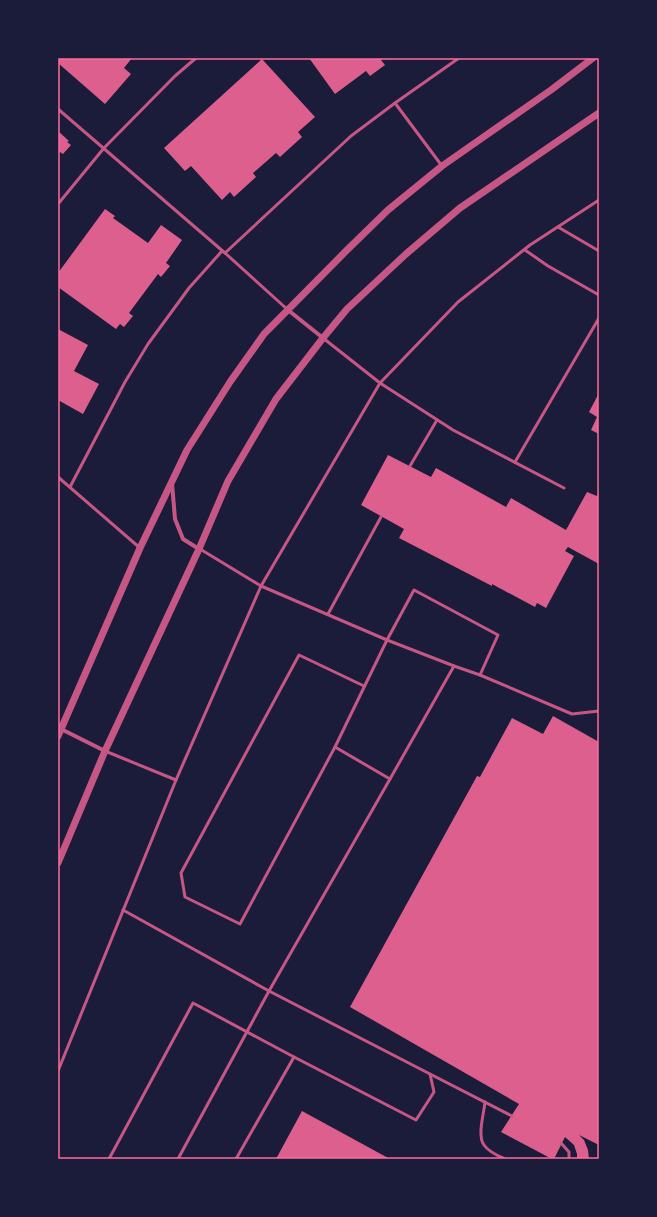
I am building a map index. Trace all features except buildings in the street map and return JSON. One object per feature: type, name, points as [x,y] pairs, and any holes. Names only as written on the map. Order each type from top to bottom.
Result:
[{"type":"street","points":[[105,750],[59,731],[140,548],[187,450],[230,382],[264,334],[388,210],[442,166],[551,90],[593,58]]},
{"type":"street","points":[[58,862],[105,750],[199,549],[228,481],[276,399],[347,309],[406,254],[460,208],[599,114]]},
{"type":"street","points":[[288,310],[323,338]]},
{"type":"street","points":[[172,481],[175,519],[183,539],[199,549]]},
{"type":"lane","points":[[58,204],[104,148],[175,76],[196,58]]},
{"type":"lane","points":[[70,487],[125,382],[148,344],[190,288],[223,252],[351,136],[459,58]]},
{"type":"lane","points":[[395,103],[442,166]]},
{"type":"lane","points":[[58,109],[288,310]]},
{"type":"lane","points":[[58,1071],[176,780],[261,586],[380,383],[458,302],[524,250],[599,200]]},
{"type":"lane","points":[[558,227],[599,251]]},
{"type":"lane","points":[[524,250],[548,266],[599,295]]},
{"type":"lane","points":[[515,462],[599,318]]},
{"type":"lane","points":[[323,338],[380,383],[453,430],[564,488]]},
{"type":"lane","points":[[410,466],[437,420]]},
{"type":"lane","points":[[58,477],[140,548]]},
{"type":"lane","points":[[328,614],[381,517]]},
{"type":"lane","points":[[199,549],[261,586],[387,640],[480,675],[572,714],[599,711]]},
{"type":"lane","points":[[364,686],[299,655],[181,873],[185,897],[240,924],[335,747],[387,640],[414,590],[498,634],[480,675]]},
{"type":"lane","points":[[178,1159],[247,1030],[454,666]]},
{"type":"lane","points":[[335,747],[390,779]]},
{"type":"lane","points":[[105,750],[176,780]]},
{"type":"lane","points":[[123,910],[269,991],[512,1116]]},
{"type":"lane","points":[[109,1159],[193,1003],[416,1120],[434,1092],[430,1074]]},
{"type":"lane","points":[[236,1159],[294,1057]]},
{"type":"lane","points":[[485,1102],[481,1138],[484,1146],[505,1159]]},
{"type":"lane","points":[[561,1143],[569,1152],[569,1159]]}]
